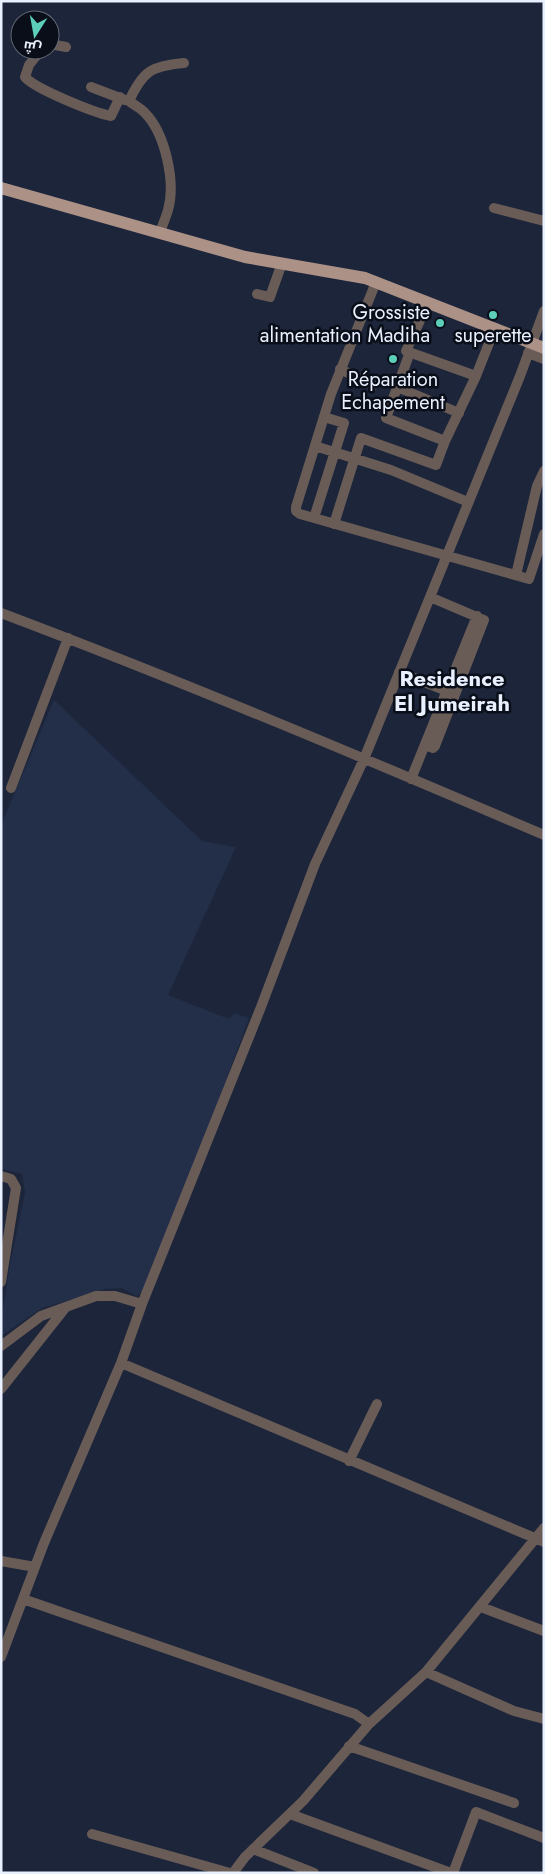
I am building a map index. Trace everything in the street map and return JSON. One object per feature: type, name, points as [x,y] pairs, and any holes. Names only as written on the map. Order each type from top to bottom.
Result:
[{"type":"main road","points":[[1,180],[245,257],[352,275],[376,282],[495,328],[535,348]]},
{"type":"main road","points":[[1,188],[161,229]]},
{"type":"street","points":[[60,46],[66,47]]},
{"type":"street","points":[[33,60],[25,77],[35,86],[111,116],[141,77],[167,65],[184,63]]},
{"type":"street","points":[[91,87],[125,99],[145,113],[162,142],[168,162],[170,198],[161,229]]},
{"type":"street","points":[[494,208],[544,221]]},
{"type":"street","points":[[257,294],[270,297],[282,262]]},
{"type":"street","points":[[376,282],[340,369],[296,511],[300,514],[334,524],[529,579],[544,534]]},
{"type":"street","points":[[428,303],[406,351],[476,376]]},
{"type":"street","points":[[1,1657],[35,1566],[121,1363],[142,1304],[316,864],[364,759],[468,502],[535,348],[543,315]]},
{"type":"street","points":[[334,524],[361,438],[436,465],[445,441],[476,376],[495,328]]},
{"type":"street","points":[[535,348],[544,360]]},
{"type":"street","points":[[410,352],[386,418],[445,441]]},
{"type":"street","points":[[340,369],[373,385]]},
{"type":"street","points":[[397,387],[459,413]]},
{"type":"street","points":[[314,518],[344,423],[324,417]]},
{"type":"street","points":[[315,446],[416,480],[468,502]]},
{"type":"street","points":[[516,575],[537,486],[544,471]]},
{"type":"street","points":[[425,745],[433,748],[435,746],[484,621],[478,616],[430,597]]},
{"type":"street","points":[[1,613],[68,638],[364,759],[544,835]]},
{"type":"street","points":[[412,779],[478,616]]},
{"type":"street","points":[[11,788],[68,638]]},
{"type":"street","points":[[399,672],[447,691]]},
{"type":"street","points":[[1,1176],[11,1179],[16,1188],[4,1248],[1,1282]]},
{"type":"street","points":[[1,1346],[41,1316],[96,1296],[115,1296],[142,1304]]},
{"type":"street","points":[[1,1388],[66,1307]]},
{"type":"street","points":[[121,1363],[539,1540]]},
{"type":"street","points":[[349,1461],[377,1404]]},
{"type":"street","points":[[92,1834],[232,1873],[253,1849],[303,1801],[369,1724],[426,1672],[539,1540],[544,1528]]},
{"type":"street","points":[[1,1562],[35,1566]]},
{"type":"street","points":[[23,1599],[355,1714],[369,1724]]},
{"type":"street","points":[[481,1607],[544,1632]]},
{"type":"street","points":[[426,1672],[514,1711],[544,1719]]},
{"type":"street","points":[[350,1746],[514,1803]]},
{"type":"street","points":[[290,1814],[452,1873],[476,1812],[544,1838]]},
{"type":"street","points":[[253,1849],[314,1873]]},
{"type":"shaded area","points":[[54,700],[202,841],[236,847],[168,995],[229,1019],[234,1013],[249,1018],[198,1156],[142,1292],[136,1296],[122,1288],[106,1289],[42,1308],[1,1336],[1,1321],[10,1264],[25,1193],[22,1174],[1,1169],[1,825]]},
{"type":"place","name":"superette","points":[[493,315]]},
{"type":"place","name":"Grossiste alimentation Madiha","points":[[440,323]]},
{"type":"place","name":"Réparation Echapement","points":[[393,359]]},
{"type":"district","name":"Residence El Jumeirah","points":[[452,690]]}]
